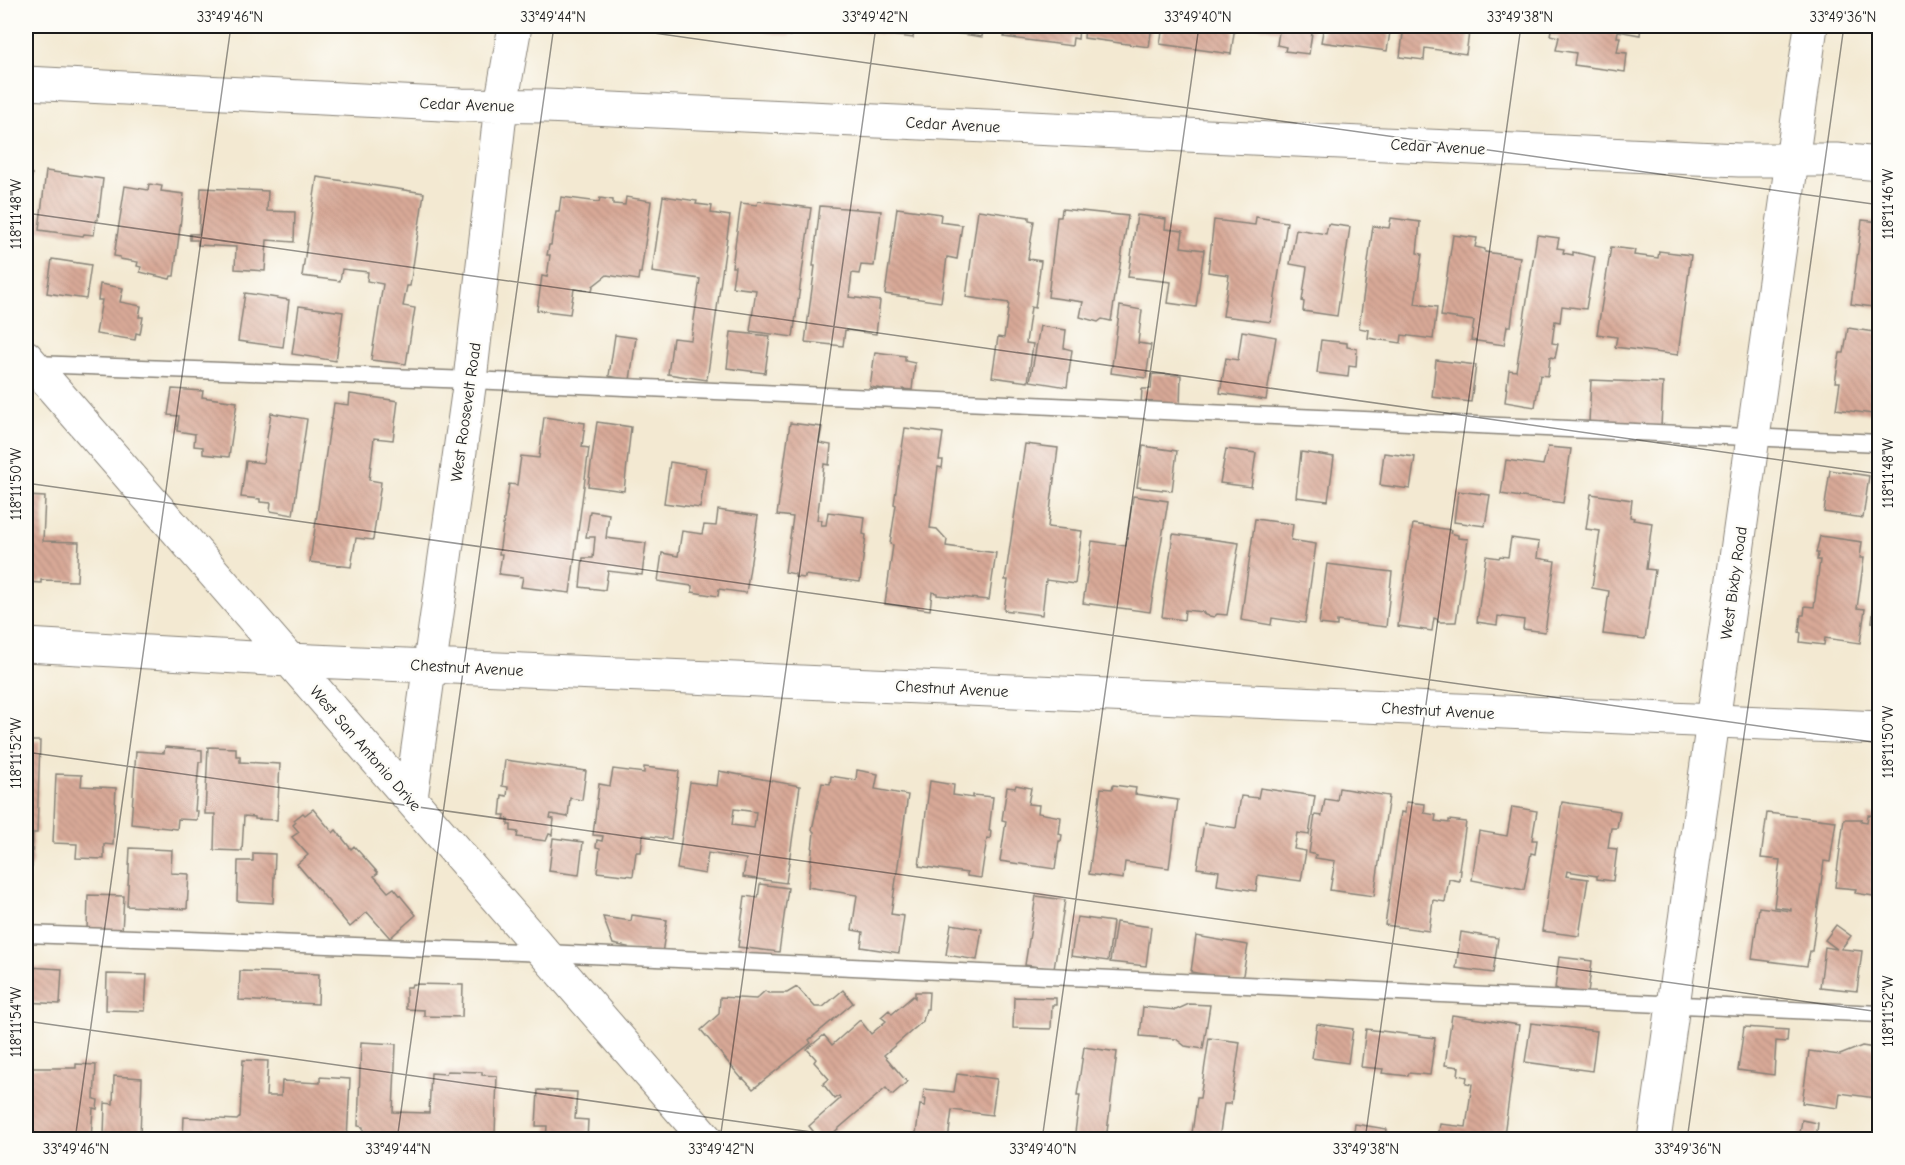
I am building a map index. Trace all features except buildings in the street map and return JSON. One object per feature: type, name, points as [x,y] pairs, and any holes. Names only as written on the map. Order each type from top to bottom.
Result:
[{"type":"street","name":"West Roosevelt Road","points":[[411,798],[470,380],[501,105],[515,26]]},
{"type":"street","name":"West Bixby Road","points":[[1654,1140],[1810,26]]},
{"type":"street","name":"Cedar Avenue","points":[[26,83],[1739,160],[1880,164]]},
{"type":"street","name":"West San Antonio Drive","points":[[28,362],[411,798],[707,1140]]},
{"type":"street","name":"Chestnut Avenue","points":[[26,645],[289,660],[1880,728]]},
{"type":"lane","points":[[28,362],[1880,443]]},
{"type":"lane","points":[[26,934],[546,953],[1880,1014]]}]
